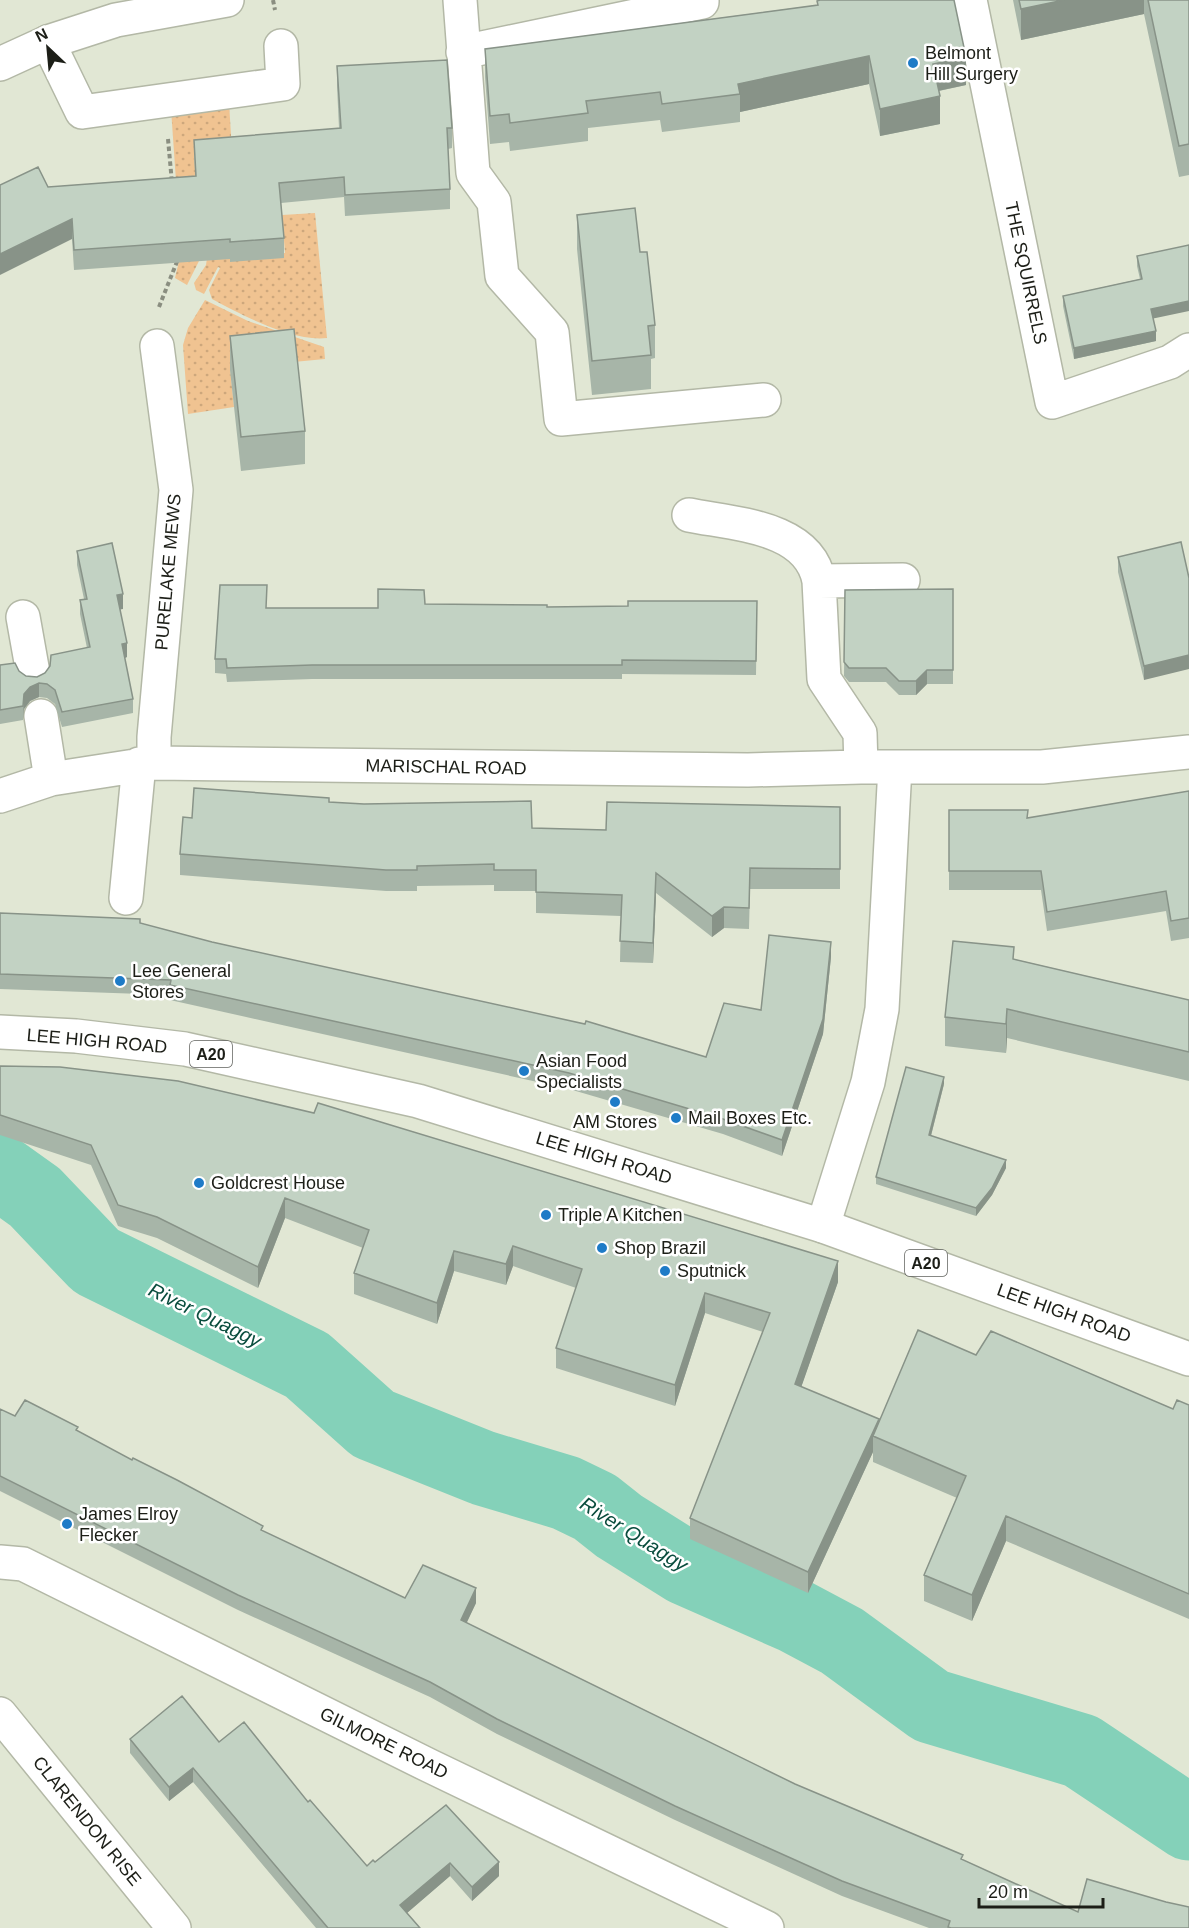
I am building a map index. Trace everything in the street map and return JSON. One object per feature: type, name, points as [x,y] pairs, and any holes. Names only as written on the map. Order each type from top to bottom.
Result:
[{"type":"main road","points":[[0,64],[48,42],[116,20],[227,0]]},
{"type":"main road","points":[[460,0],[473,173],[494,202],[502,276],[552,333],[561,419],[764,400]]},
{"type":"main road","points":[[463,52],[702,2],[702,0]]},
{"type":"main road","name":"THE SQUIRRELS","points":[[970,0],[1052,402],[1170,362],[1189,350]]},
{"type":"main road","points":[[48,42],[82,112],[283,84],[281,46]]},
{"type":"main road","name":"PURELAKE MEWS","points":[[126,898],[147,764],[154,737],[176,490],[157,346]]},
{"type":"main road","points":[[689,515],[770,531],[792,542],[808,555],[817,568],[824,679],[860,733],[861,767]]},
{"type":"main road","points":[[819,581],[903,580]]},
{"type":"main road","points":[[23,617],[33,673]]},
{"type":"main road","points":[[41,716],[51,779]]},
{"type":"main road","name":"MARISCHAL ROAD","points":[[0,796],[51,779],[147,764],[748,770],[861,767],[1042,767],[1189,752]]},
{"type":"main road","points":[[823,1226],[868,1082],[882,1009],[895,767]]},
{"type":"main road","name":"LEE HIGH ROAD","points":[[0,1032],[76,1036],[186,1049],[418,1101],[823,1226],[1189,1359]]},
{"type":"main road","name":"GILMORE ROAD","points":[[0,1562],[23,1564],[430,1766],[767,1928]]},
{"type":"main road","name":"CLARENDON RISE","points":[[0,1714],[174,1928]]},
{"type":"path","points":[[165,100],[173,193]]},
{"type":"path","points":[[157,346],[153,318],[178,262],[177,251]]},
{"type":"shaded area","points":[[229,102],[232,152],[194,155],[198,205],[232,256],[285,253],[282,215],[315,213],[327,338],[298,336],[283,332],[212,299],[209,290],[220,268],[218,267],[204,294],[196,290],[194,283],[206,265],[207,258],[200,259],[187,285],[175,278],[181,253],[171,109]]},
{"type":"shaded area","points":[[205,300],[248,321],[324,347],[325,359],[230,368],[234,407],[188,414],[183,345],[188,328]]},
{"type":"building","points":[[954,0],[966,57],[933,64],[940,96],[880,109],[869,56],[738,84],[740,94],[662,104],[660,92],[586,101],[588,113],[510,123],[509,114],[490,116],[485,49],[818,5],[817,1]]},
{"type":"building","points":[[1019,0],[1064,0],[1021,9]]},
{"type":"building","points":[[1148,0],[1189,0],[1189,144],[1179,146]]},
{"type":"building","points":[[447,60],[452,128],[447,128],[450,189],[345,195],[344,177],[279,183],[284,238],[230,242],[230,239],[74,250],[72,219],[0,254],[0,185],[38,167],[48,187],[196,176],[194,140],[341,128],[337,66]]},
{"type":"building","points":[[635,208],[640,252],[647,252],[655,325],[648,326],[651,355],[592,361],[577,215]]},
{"type":"building","points":[[1189,245],[1189,301],[1151,309],[1156,331],[1074,348],[1063,296],[1142,279],[1137,256]]},
{"type":"building","points":[[294,329],[305,431],[241,437],[230,336]]},
{"type":"building","points":[[1181,542],[1189,578],[1189,655],[1144,666],[1118,557]]},
{"type":"building","points":[[112,543],[123,594],[117,595],[127,643],[122,644],[133,699],[62,712],[55,690],[47,684],[39,683],[30,687],[24,694],[23,706],[0,710],[0,665],[15,663],[19,671],[26,676],[37,677],[45,673],[50,666],[51,655],[90,647],[80,600],[87,599],[77,551]]},
{"type":"building","points":[[220,585],[267,585],[266,608],[378,608],[378,589],[424,590],[425,604],[547,605],[547,607],[628,606],[628,601],[757,601],[756,661],[622,660],[622,665],[312,665],[227,668],[226,659],[215,659]]},
{"type":"building","points":[[953,589],[953,670],[927,670],[916,681],[899,681],[886,668],[849,668],[844,662],[845,590]]},
{"type":"building","points":[[194,788],[329,798],[329,802],[364,804],[531,801],[532,828],[606,830],[607,802],[840,807],[840,869],[750,868],[749,908],[724,907],[712,916],[656,873],[653,943],[620,941],[622,895],[536,892],[536,870],[494,870],[494,864],[417,866],[417,870],[386,870],[180,854],[183,817],[192,818]]},
{"type":"building","points":[[1189,791],[1189,918],[1171,921],[1166,891],[1047,912],[1041,871],[949,871],[949,810],[1028,810],[1027,818]]},
{"type":"building","points":[[0,913],[140,919],[140,923],[212,942],[585,1024],[586,1021],[706,1057],[724,1003],[761,1010],[769,935],[831,942],[823,1019],[782,1140],[723,1119],[569,1073],[170,985],[171,980],[0,974]]},
{"type":"building","points":[[953,941],[1014,947],[1013,959],[1189,1000],[1189,1052],[1007,1009],[1006,1024],[945,1017]]},
{"type":"building","points":[[0,1066],[60,1067],[178,1081],[314,1113],[318,1103],[838,1261],[795,1384],[879,1419],[808,1572],[690,1518],[770,1313],[705,1293],[675,1385],[556,1348],[582,1269],[513,1246],[506,1264],[454,1251],[437,1303],[354,1273],[369,1230],[285,1198],[258,1267],[157,1217],[118,1205],[91,1145],[0,1115]]},
{"type":"building","points":[[906,1067],[944,1077],[929,1135],[1006,1160],[992,1188],[976,1208],[876,1177]]},
{"type":"building","points":[[918,1330],[976,1355],[991,1331],[1173,1409],[1177,1400],[1189,1405],[1189,1594],[1006,1516],[972,1595],[924,1575],[966,1476],[873,1436]]},
{"type":"building","points":[[25,1400],[78,1427],[76,1430],[132,1460],[133,1458],[177,1480],[263,1526],[261,1530],[405,1598],[423,1565],[476,1588],[461,1620],[795,1784],[963,1855],[961,1859],[1078,1912],[1087,1879],[1189,1907],[1189,1928],[951,1928],[948,1927],[950,1921],[842,1881],[675,1806],[497,1719],[430,1682],[238,1595],[0,1476],[0,1409],[15,1416]]},
{"type":"building","points":[[182,1696],[219,1742],[244,1722],[308,1802],[310,1800],[367,1866],[446,1805],[499,1862],[472,1887],[450,1863],[400,1905],[420,1928],[328,1928],[193,1768],[169,1787],[130,1739]]},
{"type":"waterway","name":"River Quaggy","points":[[0,1172],[35,1197],[96,1261],[307,1365],[373,1424],[483,1468],[566,1493],[595,1507],[619,1526],[686,1568],[795,1616],[842,1641],[931,1706],[1081,1751],[1189,1823]]},
{"type":"place","name":"Belmont Hill Surgery","points":[[913,63]]},
{"type":"place","name":"Lee General Stores","points":[[120,981]]},
{"type":"place","name":"Asian Food Specialists","points":[[524,1071]]},
{"type":"place","name":"AM Stores","points":[[615,1102]]},
{"type":"place","name":"Mail Boxes Etc.","points":[[676,1118]]},
{"type":"place","name":"Goldcrest House","points":[[199,1183]]},
{"type":"place","name":"Triple A Kitchen","points":[[546,1215]]},
{"type":"place","name":"Shop Brazil","points":[[602,1248]]},
{"type":"place","name":"Sputnick","points":[[665,1271]]},
{"type":"place","name":"James Elroy Flecker","points":[[67,1524]]}]
